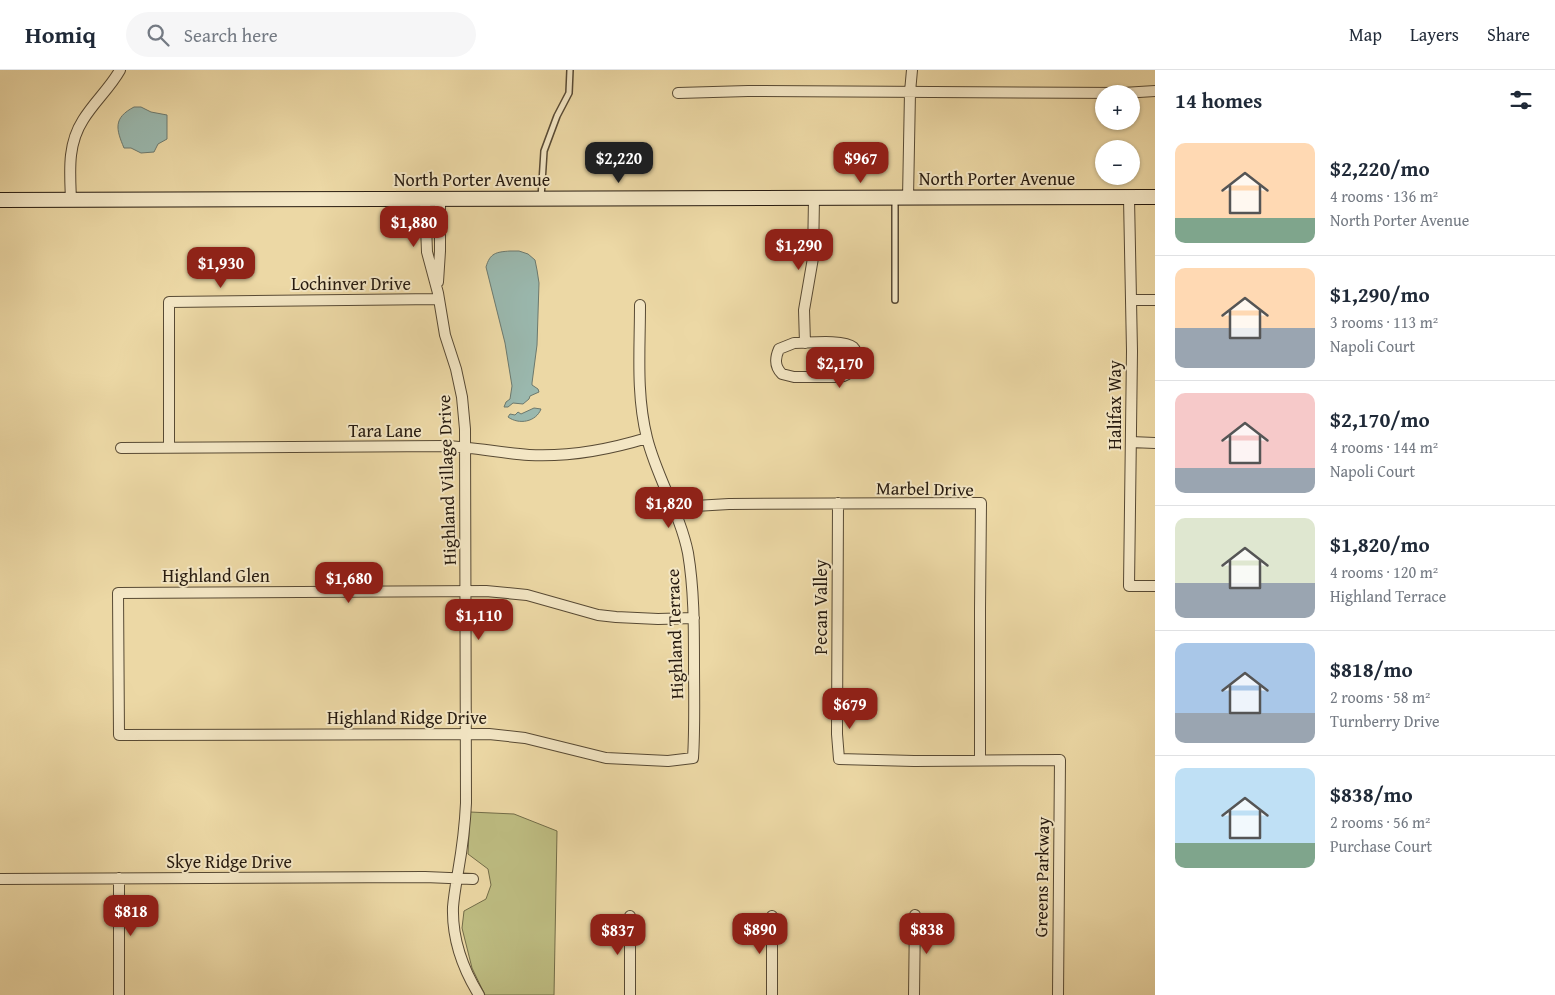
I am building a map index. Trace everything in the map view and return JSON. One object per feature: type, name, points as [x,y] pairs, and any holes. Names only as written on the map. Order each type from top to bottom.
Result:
[{"type":"main road","name":"North Porter Avenue","points":[[0,200],[1155,198]]},
{"type":"street","points":[[70,200],[70,156],[77,130],[120,70]]},
{"type":"street","points":[[901,198],[912,70]]},
{"type":"street","points":[[678,93],[748,90],[1123,93],[1155,91]]},
{"type":"street","points":[[805,342],[804,310],[813,258],[814,198]]},
{"type":"street","name":"Halifax Way","points":[[1129,198],[1131,300],[1129,586],[1155,586]]},
{"type":"street","name":"Highland Village Drive","points":[[425,199],[427,252],[445,335],[456,369],[462,397],[465,447],[466,818],[453,907],[457,943],[467,974],[479,995]]},
{"type":"street","name":"Highland Village Drive","points":[[438,296],[440,199]]},
{"type":"street","name":"Lochinver Drive","points":[[169,448],[169,302],[438,296]]},
{"type":"street","points":[[1131,300],[1155,300]]},
{"type":"street","name":"Highland Terrace","points":[[640,306],[639,382],[647,438],[682,528],[688,552],[694,599],[693,758]]},
{"type":"street","points":[[794,342],[805,342],[837,343],[851,346],[857,356],[855,367],[846,375],[840,376],[794,377],[782,374],[776,365],[779,349],[794,342]]},
{"type":"street","name":"Tara Lane","points":[[121,448],[465,447],[516,454],[543,455],[601,449],[647,438]]},
{"type":"street","points":[[1131,442],[1155,443]]},
{"type":"street","name":"Pecan Valley","points":[[838,503],[837,734],[839,758],[897,761],[1060,760]]},
{"type":"street","name":"Marbel Drive","points":[[675,511],[708,505],[981,503],[980,760]]},
{"type":"street","name":"Highland Glen","points":[[119,735],[118,593],[486,591],[526,595],[598,615],[694,618]]},
{"type":"street","name":"Highland Ridge Drive","points":[[119,735],[466,733],[525,738],[606,758],[668,761],[693,758]]},
{"type":"street","name":"Greens Parkway","points":[[1058,995],[1060,760]]},
{"type":"street","points":[[119,878],[119,995]]},
{"type":"street","points":[[457,878],[473,879]]},
{"type":"street","name":"Skye Ridge Drive","points":[[0,879],[457,878]]},
{"type":"street","points":[[914,995],[915,915]]},
{"type":"street","points":[[630,916],[630,995]]},
{"type":"street","points":[[772,916],[772,995]]},
{"type":"lane","points":[[542,199],[544,151],[557,116],[569,93],[570,70]]},
{"type":"lane","points":[[895,300],[901,198]]},
{"type":"shaded area","points":[[470,812],[514,814],[557,831],[554,995],[485,995],[472,968],[462,928],[464,911],[486,899],[491,885],[488,869],[468,854]]},
{"type":"water","points":[[134,107],[141,107],[151,112],[167,115],[167,139],[158,144],[154,152],[141,153],[131,148],[124,148],[118,130],[119,120],[122,115]]},
{"type":"water","points":[[510,251],[528,254],[535,260],[539,283],[537,345],[532,385],[539,392],[530,396],[523,404],[513,403],[508,407],[504,407],[510,399],[512,386],[505,343],[486,267],[489,259],[494,254]]},
{"type":"water","points":[[534,408],[541,409],[535,417],[527,421],[517,421],[508,417],[510,414],[515,415],[518,412],[521,414]]}]
